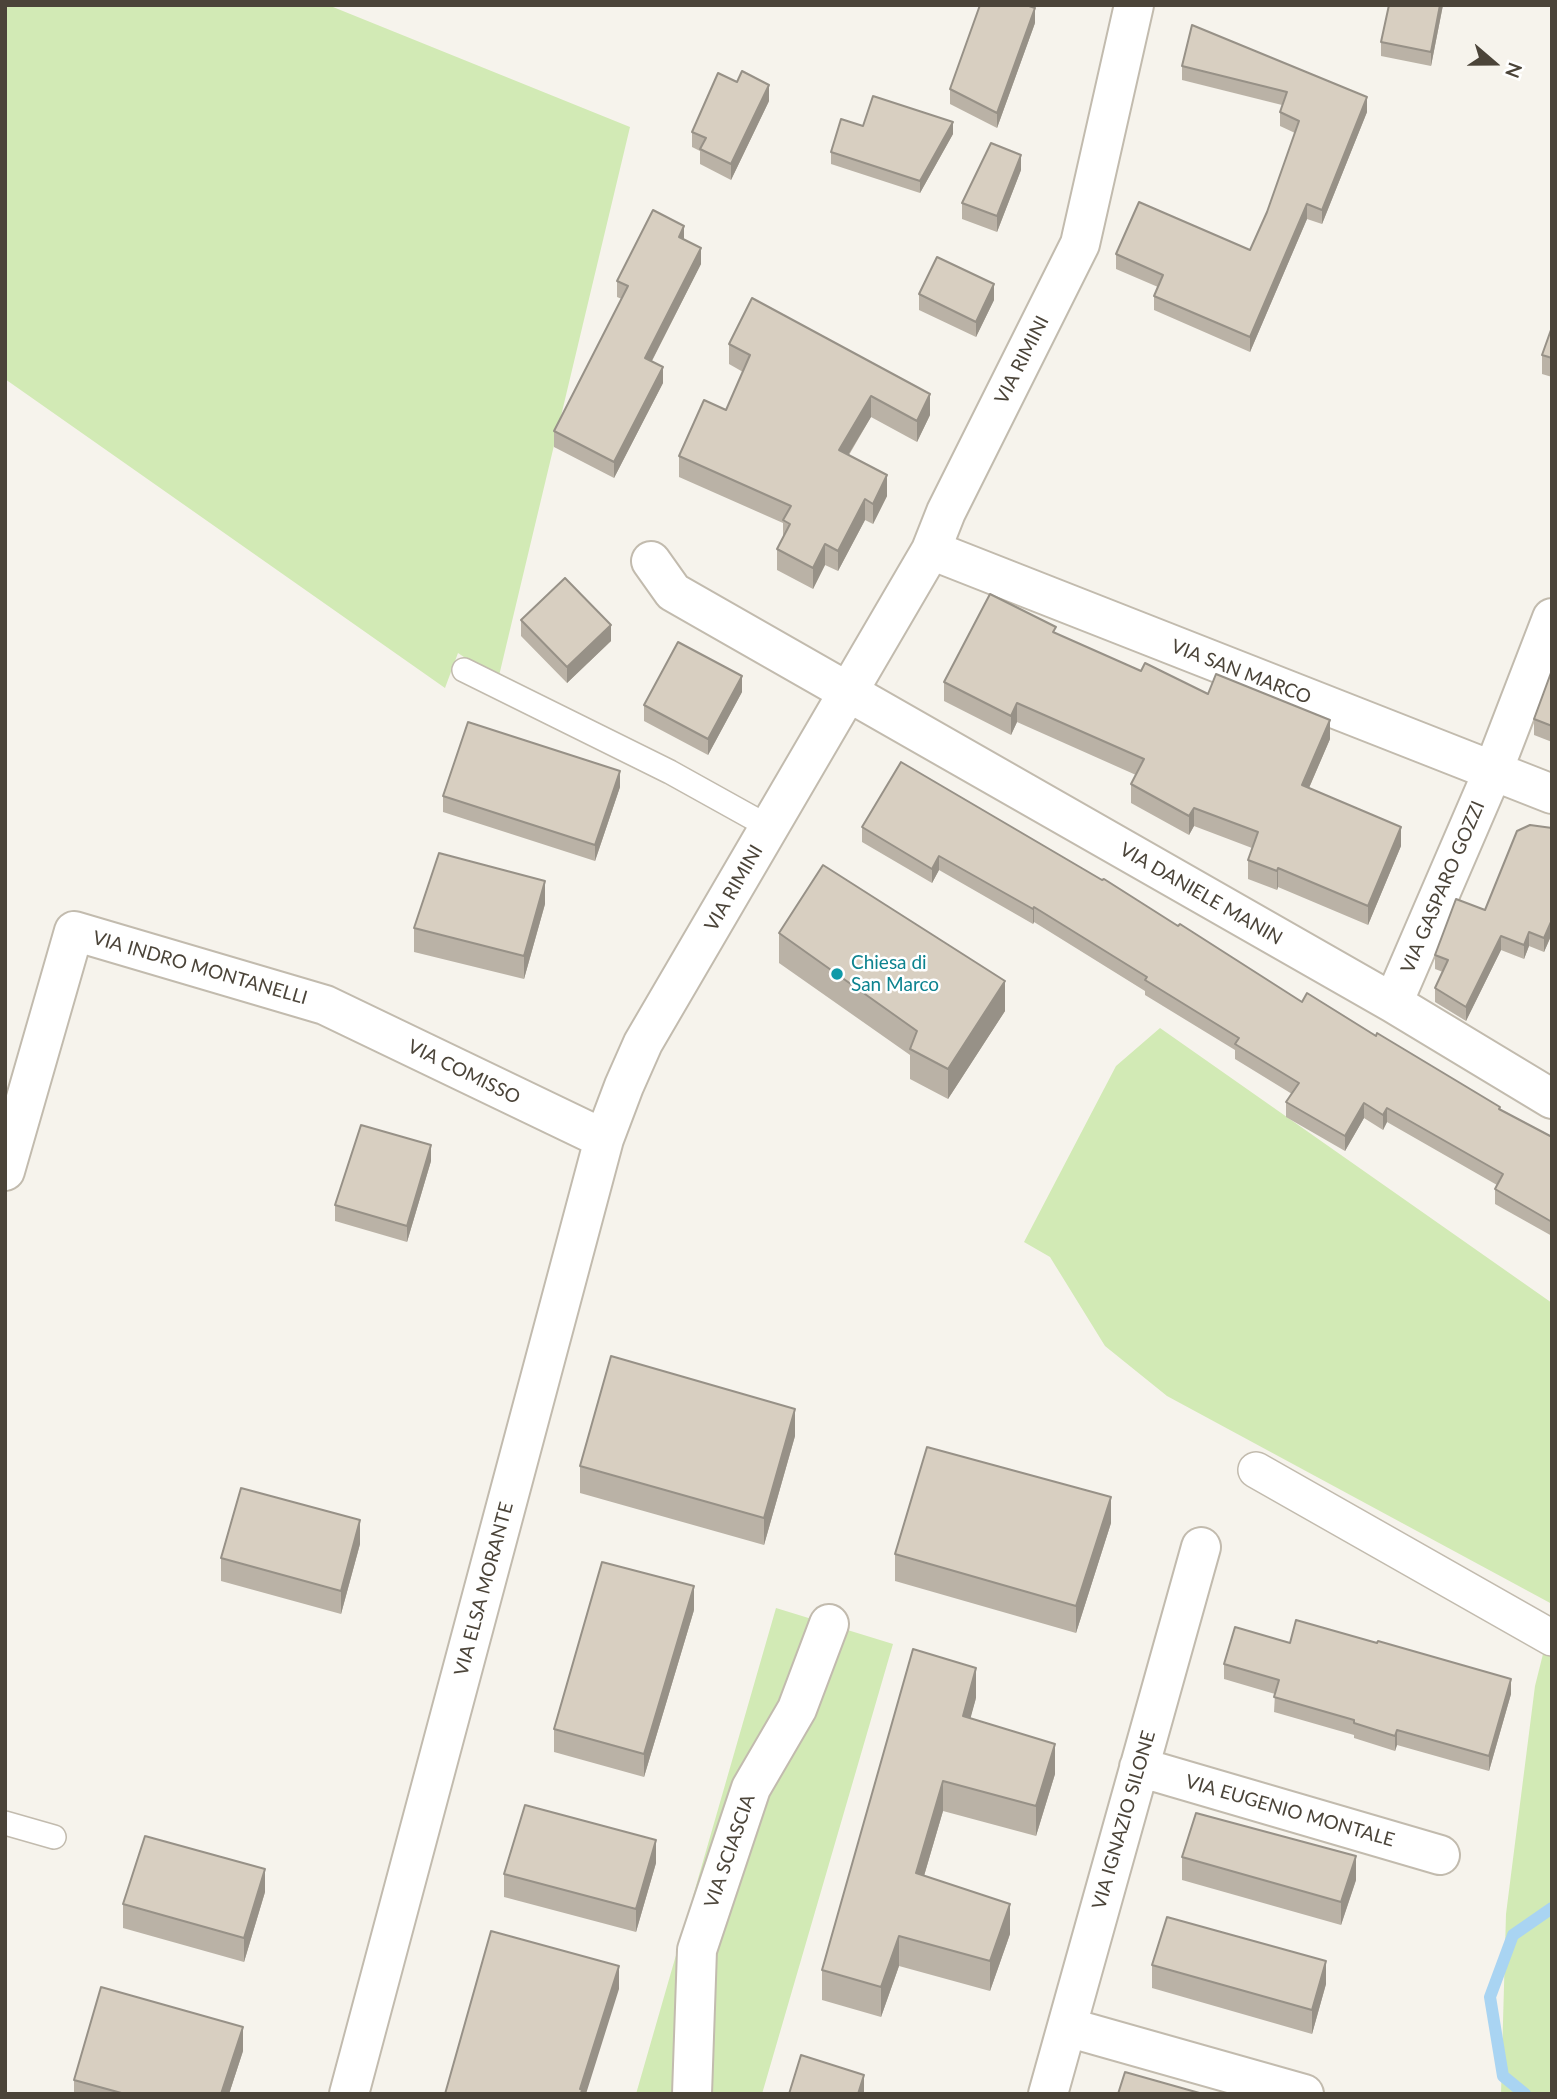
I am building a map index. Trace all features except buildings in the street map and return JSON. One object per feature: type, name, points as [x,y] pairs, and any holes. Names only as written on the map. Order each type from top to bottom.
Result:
[{"type":"street","name":"VIA RIMINI","points":[[624,1086],[643,1043],[931,550],[946,512],[1080,244],[1133,5]]},
{"type":"street","name":"VIA SAN MARCO","points":[[931,550],[1552,794]]},
{"type":"street","points":[[651,561],[673,592],[848,692]]},
{"type":"street","name":"VIA GASPARO GOZZI","points":[[1393,1003],[1493,771],[1552,618]]},
{"type":"street","name":"VIA DANIELE MANIN","points":[[848,692],[1393,1003],[1552,1099]]},
{"type":"street","name":"VIA INDRO MONTANELLI","points":[[5,1171],[74,931],[325,1004]]},
{"type":"street","name":"VIA COMISSO","points":[[325,1004],[604,1139]]},
{"type":"street","name":"VIA ELSA MORANTE","points":[[349,2094],[604,1139],[624,1086]]},
{"type":"street","points":[[1256,1470],[1552,1638]]},
{"type":"street","name":"VIA IGNAZIO SILONE","points":[[1048,2094],[1201,1546]]},
{"type":"street","name":"VIA SCIASCIA","points":[[692,2094],[697,1950],[751,1788],[797,1709],[829,1624]]},
{"type":"street","name":"VIA EUGENIO MONTALE","points":[[1139,1767],[1440,1856]]},
{"type":"street","points":[[1067,2027],[1304,2094]]},
{"type":"lane","points":[[464,670],[670,772],[769,827]]},
{"type":"lane","points":[[5,1823],[54,1837]]},
{"type":"green space","points":[[5,5],[328,5],[630,127],[498,680],[458,653],[445,688],[5,379]]},
{"type":"green space","points":[[1160,1028],[1552,1303],[1552,1604],[1167,1396],[1105,1346],[1050,1257],[1024,1242],[1116,1066]]},
{"type":"green space","points":[[776,1608],[893,1644],[762,2094],[636,2094]]},
{"type":"green space","points":[[1552,1618],[1552,2094],[1501,2094],[1506,1914],[1535,1686]]},
{"type":"waterway","points":[[1525,2094],[1503,2076],[1490,1997],[1513,1935],[1552,1908]]},
{"type":"place","name":"Chiesa di San Marco","points":[[837,974]]}]
